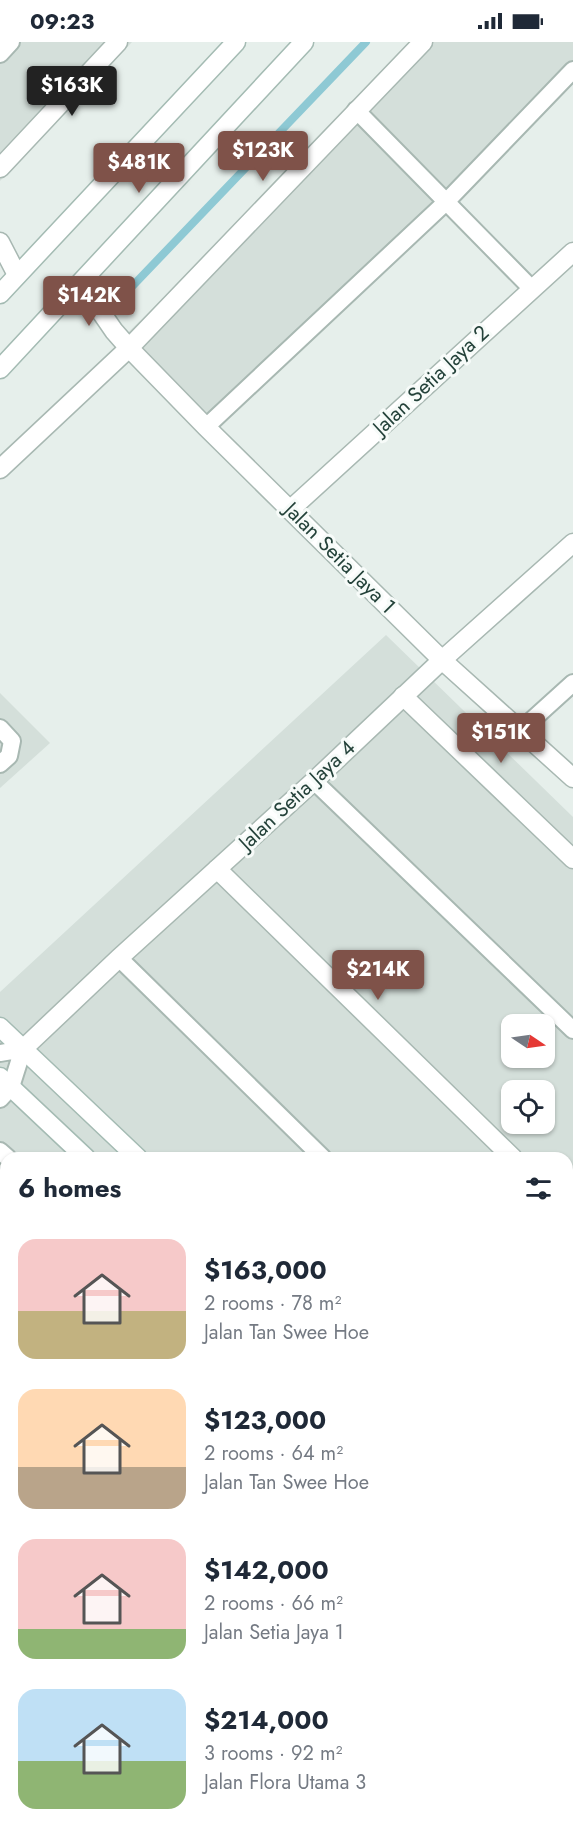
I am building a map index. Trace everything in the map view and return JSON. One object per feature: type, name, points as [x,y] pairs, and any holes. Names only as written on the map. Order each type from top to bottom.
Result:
[{"type":"street","points":[[0,168],[118,42]]},
{"type":"street","points":[[0,294],[236,42]]},
{"type":"street","points":[[0,369],[304,42]]},
{"type":"street","points":[[0,469],[129,348],[423,42]]},
{"type":"street","points":[[0,242],[17,275]]},
{"type":"street","name":"Jalan Setia Jaya 2","points":[[291,509],[573,252]]},
{"type":"street","name":"Jalan Setia Jaya 1","points":[[81,283],[114,331],[207,427],[442,660],[573,778]]},
{"type":"street","name":"Jalan Setia Jaya 4","points":[[23,1049],[442,660],[573,543]]},
{"type":"street","points":[[403,696],[573,859]]},
{"type":"street","points":[[217,869],[507,1152]]},
{"type":"street","points":[[0,1027],[132,1152]]},
{"type":"street","points":[[4,1088],[79,1152]]},
{"type":"lane","points":[[0,54],[11,42]]},
{"type":"lane","points":[[207,427],[446,202],[573,70]]},
{"type":"lane","points":[[356,110],[531,288]]},
{"type":"lane","points":[[521,730],[573,683]]},
{"type":"lane","points":[[0,728],[12,741],[9,756],[0,764]]},
{"type":"lane","points":[[314,781],[573,1030]]},
{"type":"lane","points":[[119,958],[317,1152]]},
{"type":"lane","points":[[0,1053],[23,1049]]},
{"type":"lane","points":[[4,1088],[23,1049]]},
{"type":"shaded area","points":[[0,42],[132,42],[0,181]]},
{"type":"shaded area","points":[[411,42],[573,42],[573,79],[444,212],[204,437],[114,346],[171,291],[288,167]]},
{"type":"shaded area","points":[[386,635],[573,817],[573,1152],[0,1152],[0,992]]},
{"type":"shaded area","points":[[0,693],[50,743],[0,788]]},
{"type":"waterway","points":[[122,297],[366,42]]}]
